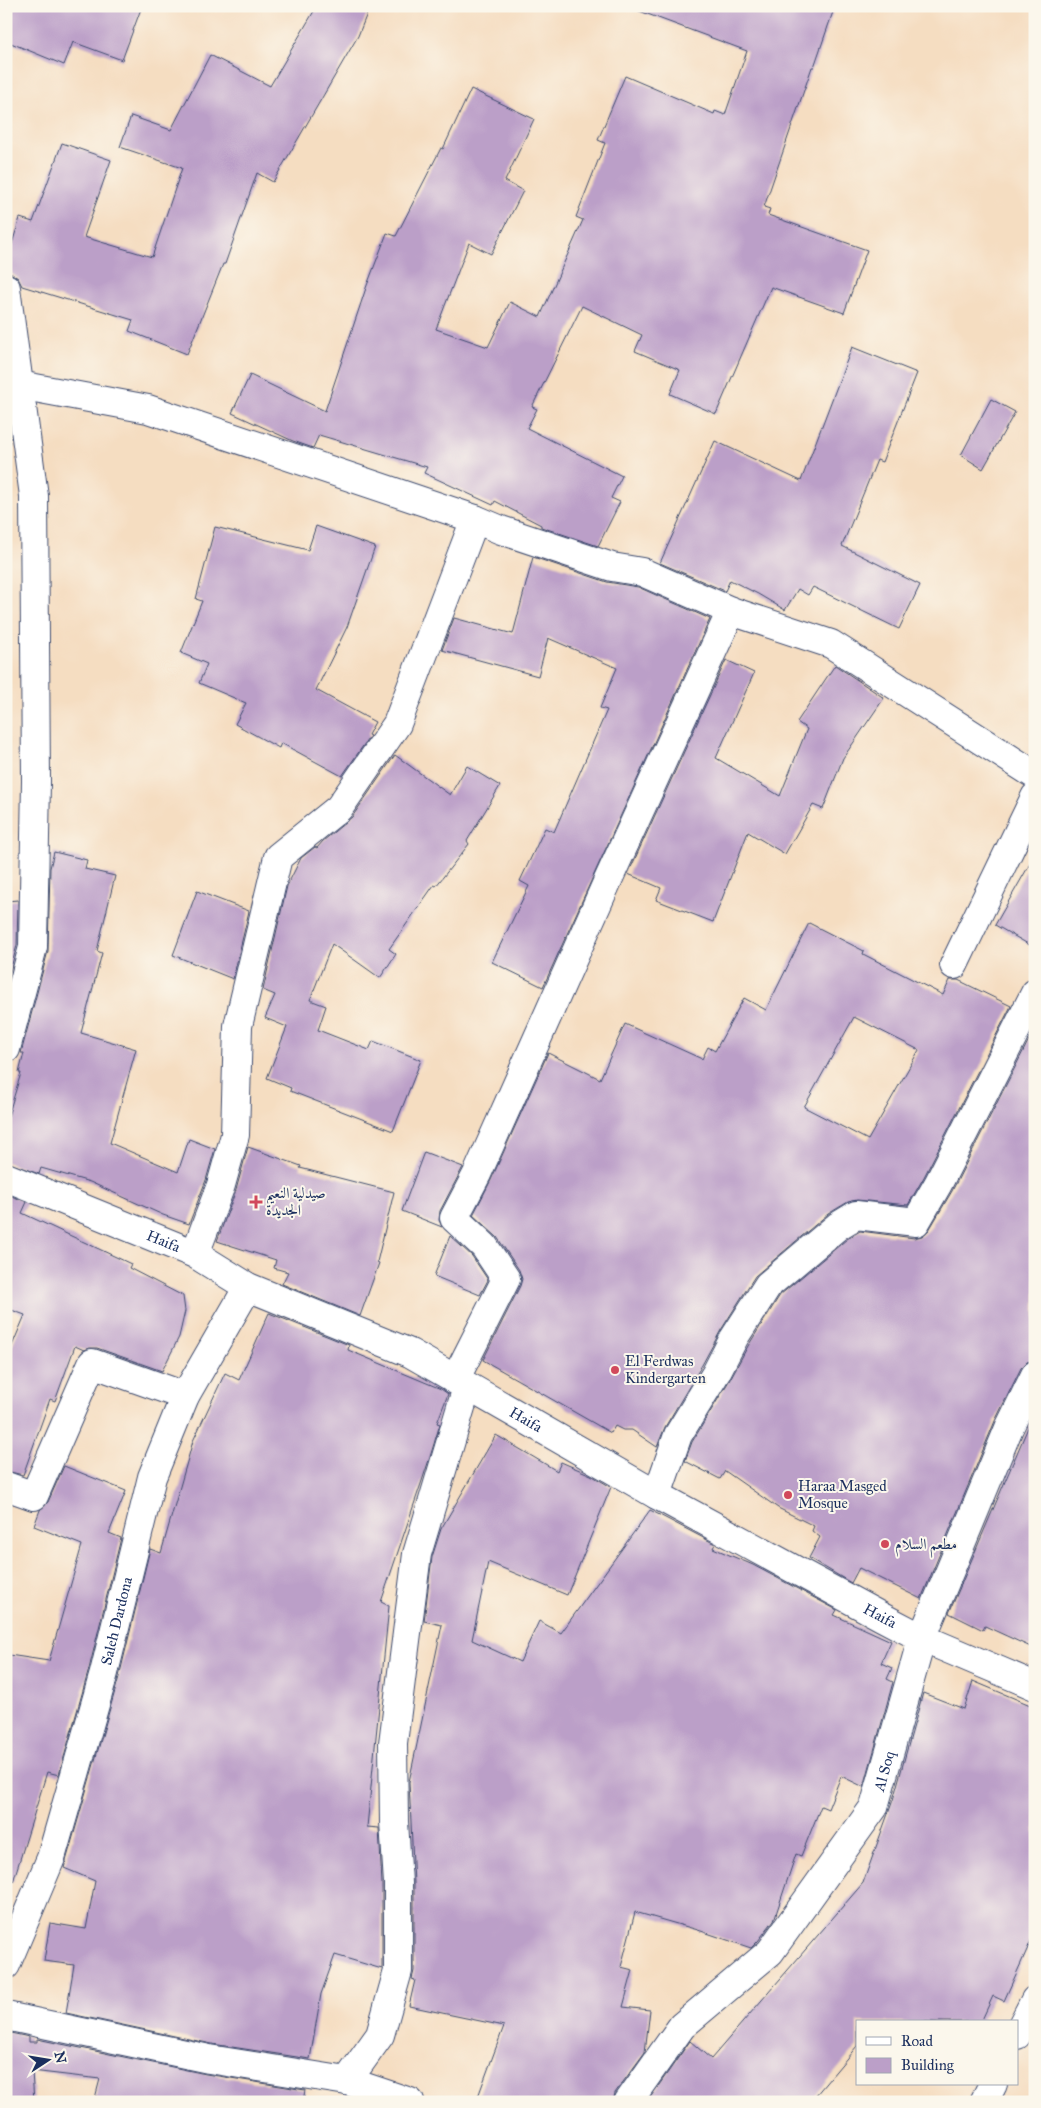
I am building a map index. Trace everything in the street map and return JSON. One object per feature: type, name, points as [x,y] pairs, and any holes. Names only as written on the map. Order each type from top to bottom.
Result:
[{"type":"street","points":[[6,288],[34,496],[36,781],[33,947],[6,1049]]},
{"type":"street","points":[[19,385],[148,409],[612,567],[642,572],[731,611],[831,644],[1035,775]]},
{"type":"street","points":[[195,1254],[221,1185],[235,1135],[238,1026],[278,857],[339,808],[398,724],[475,519]]},
{"type":"street","points":[[348,2081],[380,2036],[398,1970],[398,1883],[394,1822],[393,1743],[417,1554],[461,1384],[506,1279],[484,1246],[454,1218],[476,1174],[731,611]]},
{"type":"street","points":[[954,965],[1035,797]]},
{"type":"street","points":[[657,1495],[678,1435],[716,1373],[734,1338],[768,1285],[838,1226],[856,1215],[916,1222],[938,1184],[1035,993]]},
{"type":"street","name":"Haifa","points":[[6,1177],[195,1254],[248,1287],[410,1353],[657,1495],[922,1638],[1035,1686]]},
{"type":"street","name":"Saleh Dardona","points":[[6,1965],[51,1858],[104,1674],[152,1478],[185,1396],[248,1287]]},
{"type":"street","points":[[6,1486],[34,1496],[92,1363],[185,1396]]},
{"type":"street","name":"Al Soq","points":[[628,2102],[682,2026],[770,1952],[874,1807],[922,1638],[1009,1428],[1035,1375]]},
{"type":"street","points":[[1018,2033],[1035,2000]]},
{"type":"street","points":[[6,2016],[209,2059],[348,2081],[410,2102]]},
{"type":"street","points":[[984,2102],[992,2086]]},
{"type":"building","points":[[6,6],[142,6],[122,60],[73,42],[64,65],[6,41]]},
{"type":"building","points":[[317,6],[370,6],[358,36],[273,182],[257,173],[225,264],[223,264],[187,354],[129,331],[133,320],[22,286],[18,278],[6,273],[6,263],[20,218],[33,222],[62,143],[111,160],[84,237],[152,257],[182,168],[120,147],[131,116],[171,130],[210,55],[270,86]]},
{"type":"building","points":[[635,6],[835,6],[764,207],[770,209],[768,215],[867,250],[844,313],[771,287],[716,414],[670,394],[680,370],[635,351],[642,335],[582,306],[532,407],[537,409],[527,428],[622,476],[611,498],[620,502],[598,546],[541,527],[541,525],[495,501],[493,505],[424,473],[427,467],[319,435],[313,448],[293,441],[232,413],[250,375],[325,411],[366,288],[387,233],[396,236],[441,148],[443,149],[471,89],[534,119],[505,181],[523,191],[491,254],[469,243],[436,329],[488,347],[510,302],[540,317],[583,220],[576,217],[605,143],[598,140],[625,76],[714,114],[715,111],[725,115],[747,51],[634,9]]},
{"type":"building","points":[[852,347],[917,373],[882,462],[877,460],[842,546],[920,585],[899,629],[813,587],[808,595],[798,589],[785,610],[730,580],[725,591],[660,563],[715,441],[801,481]]},
{"type":"building","points":[[991,399],[1015,412],[983,469],[961,455]]},
{"type":"building","points":[[316,526],[375,547],[347,627],[316,690],[375,722],[368,735],[370,736],[342,776],[281,743],[279,748],[235,724],[246,703],[199,683],[207,664],[181,653],[202,601],[196,599],[215,527],[308,550]]},
{"type":"building","points":[[533,557],[607,582],[638,587],[710,619],[543,987],[492,962],[529,886],[520,881],[545,828],[554,832],[607,710],[600,708],[617,668],[548,638],[538,676],[442,650],[454,618],[513,634]]},
{"type":"building","points":[[726,660],[754,673],[716,758],[780,796],[807,729],[797,722],[835,665],[884,698],[843,758],[823,809],[813,805],[785,854],[748,832],[713,922],[656,900],[661,888],[628,874]]},
{"type":"building","points":[[395,755],[450,795],[467,766],[500,786],[467,841],[469,844],[436,886],[434,885],[389,949],[396,954],[380,978],[332,944],[310,1000],[326,1006],[318,1030],[369,1050],[373,1041],[421,1060],[393,1131],[290,1091],[291,1088],[267,1078],[287,1027],[265,1018],[275,995],[263,990],[287,886],[301,858],[315,847],[317,848],[352,817]]},
{"type":"building","points":[[54,852],[87,860],[85,869],[115,876],[97,951],[102,953],[81,1033],[136,1049],[110,1143],[178,1172],[189,1139],[215,1149],[206,1180],[189,1224],[163,1215],[90,1182],[41,1168],[39,1174],[6,1162],[6,1123],[21,1073],[19,1073],[24,1053],[21,1053],[48,951],[50,868]]},
{"type":"building","points":[[1035,855],[1035,948],[995,925]]},
{"type":"building","points":[[197,891],[249,911],[233,979],[173,955]]},
{"type":"building","points":[[18,900],[17,945],[6,987],[6,901]]},
{"type":"building","points":[[809,923],[864,951],[863,954],[943,995],[950,980],[958,980],[1011,1006],[908,1205],[857,1200],[848,1202],[828,1214],[755,1276],[721,1330],[665,1427],[657,1447],[632,1430],[623,1430],[615,1426],[611,1433],[483,1360],[522,1279],[519,1270],[497,1237],[473,1215],[491,1180],[548,1053],[600,1079],[625,1024],[702,1059],[708,1047],[715,1051],[744,998],[766,1010]],"holes":[[[854,1017],[919,1050],[868,1140],[804,1107]]]},
{"type":"building","points":[[1035,1028],[1035,1360],[1027,1362],[1021,1368],[995,1421],[921,1599],[859,1568],[851,1583],[809,1558],[820,1537],[812,1531],[814,1526],[778,1508],[725,1471],[720,1479],[685,1461],[692,1442],[780,1295],[847,1239],[860,1231],[914,1238],[922,1236],[929,1230],[952,1191]]},
{"type":"building","points":[[248,1147],[301,1166],[300,1168],[394,1192],[377,1262],[379,1263],[360,1316],[282,1284],[288,1272],[274,1268],[276,1260],[217,1241],[236,1190]]},
{"type":"building","points":[[424,1152],[463,1167],[440,1211],[439,1220],[442,1227],[402,1211]]},
{"type":"building","points":[[6,1194],[27,1202],[22,1213],[131,1264],[129,1268],[183,1296],[185,1311],[179,1337],[162,1371],[97,1348],[84,1350],[75,1346],[55,1401],[50,1399],[23,1475],[6,1471],[6,1360],[25,1315],[6,1308]]},
{"type":"building","points":[[450,1236],[472,1256],[488,1280],[480,1295],[434,1276]]},
{"type":"building","points":[[269,1313],[349,1345],[348,1350],[441,1389],[448,1394],[437,1423],[440,1424],[430,1457],[381,1602],[389,1606],[367,1827],[379,1828],[382,1884],[382,1969],[335,1955],[321,1994],[310,2059],[212,2044],[66,2013],[74,1965],[44,1961],[50,1923],[86,1929],[95,1881],[64,1868],[119,1677],[150,1549],[161,1553],[193,1441],[225,1373],[239,1380]]},
{"type":"building","points":[[1035,1411],[1035,1649],[985,1626],[983,1630],[949,1613]]},
{"type":"building","points":[[496,1435],[557,1471],[561,1462],[591,1475],[611,1487],[567,1595],[488,1562],[472,1640],[520,1662],[539,1621],[561,1633],[650,1510],[715,1544],[713,1548],[753,1565],[837,1610],[834,1615],[891,1641],[881,1663],[892,1668],[887,1679],[893,1682],[864,1787],[841,1776],[828,1809],[821,1806],[801,1856],[796,1854],[774,1920],[758,1941],[751,1948],[635,1912],[621,1967],[633,1970],[623,2007],[650,2010],[645,2052],[615,2093],[613,2102],[476,2102],[504,2026],[409,2006],[415,1980],[412,1979],[414,1971],[414,1883],[409,1782],[442,1625],[424,1621],[432,1557],[441,1529]]},
{"type":"building","points":[[64,1466],[126,1491],[109,1533],[121,1538],[89,1669],[59,1775],[47,1772],[13,1882],[6,1881],[6,1670],[9,1655],[49,1661],[82,1545],[34,1526],[40,1510],[48,1502]]},
{"type":"building","points":[[973,1681],[1035,1707],[1035,1932],[1004,2001],[993,1996],[982,2020],[856,2020],[856,2047],[810,2102],[647,2102],[690,2041],[711,2059],[863,1883],[893,1800],[923,1693],[964,1709]]},
{"type":"building","points":[[6,2032],[29,2037],[29,2042],[37,2042],[37,2039],[206,2074],[305,2090],[303,2102],[94,2102],[100,2079],[32,2071],[34,2102],[6,2102]]},
{"type":"place","name":"صيدلية النعيم الجديدة","points":[[256,1202]]},
{"type":"place","name":"El Ferdwas Kindergarten","points":[[615,1370]]},
{"type":"place","name":"Haraa Masged Mosque","points":[[788,1495]]},
{"type":"place","name":"مطعم السلام","points":[[885,1544]]}]
